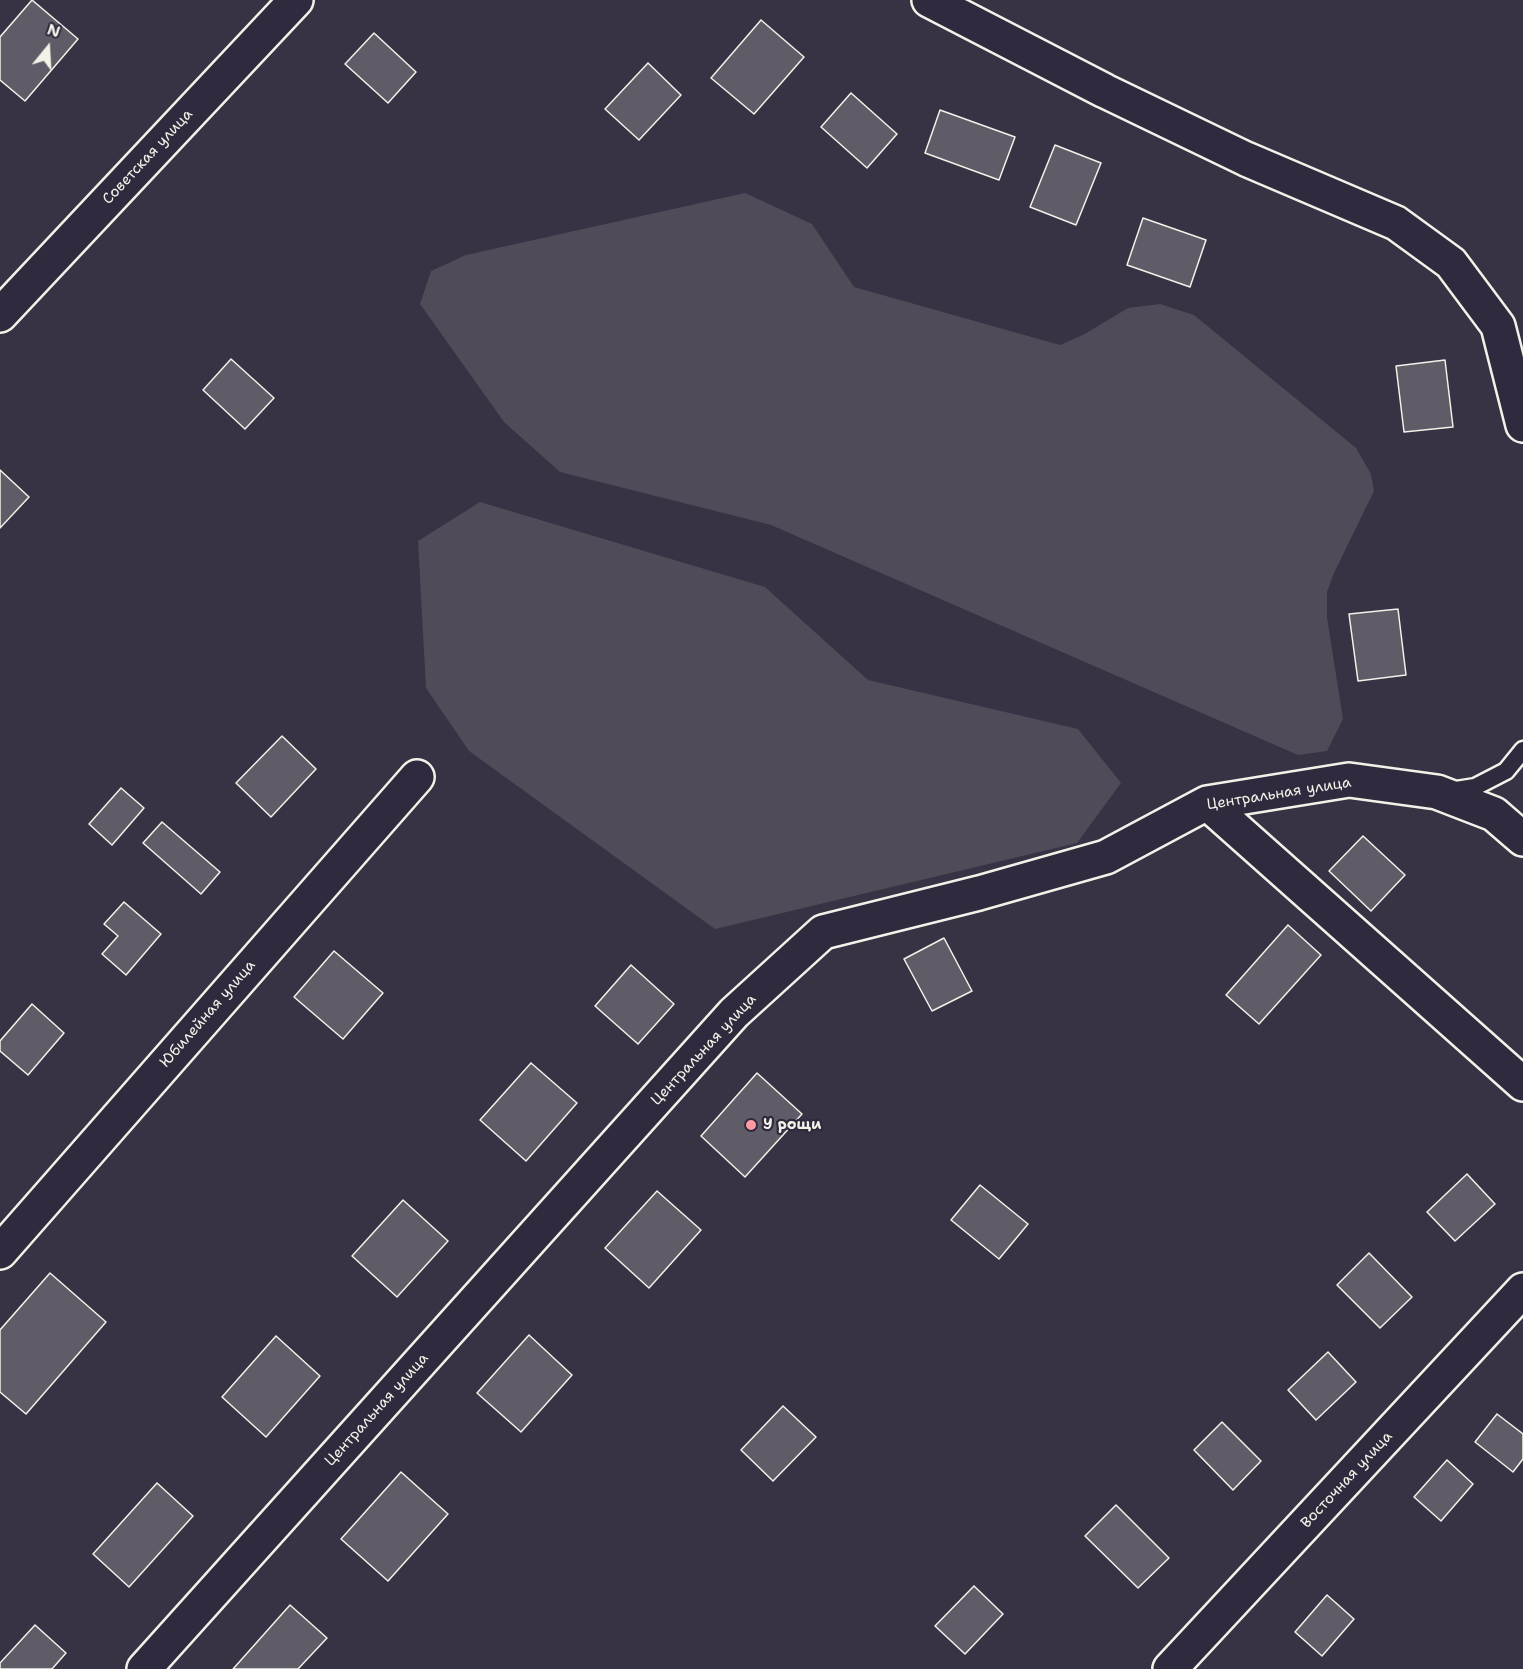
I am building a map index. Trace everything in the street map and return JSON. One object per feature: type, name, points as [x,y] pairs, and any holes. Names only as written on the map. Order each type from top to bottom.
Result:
[{"type":"street","name":"Советская улица","points":[[0,315],[296,0]]},
{"type":"street","points":[[928,0],[1105,91],[1246,159],[1396,223],[1451,263],[1498,326],[1523,425]]},
{"type":"street","name":"Юбилейная улица","points":[[0,1252],[417,777]]},
{"type":"street","name":"Центральная улица","points":[[144,1669],[734,1013],[823,932],[979,893],[1106,857],[1207,803],[1349,780],[1437,792],[1494,814],[1523,838]]},
{"type":"street","points":[[1207,803],[1523,1084]]},
{"type":"street","name":"Восточная улица","points":[[1170,1669],[1523,1290]]},
{"type":"lane","points":[[1437,792],[1475,788],[1506,771],[1523,750]]},
{"type":"shaded area","points":[[745,193],[812,224],[854,287],[1060,345],[1083,335],[1128,308],[1160,304],[1194,315],[1356,448],[1371,474],[1374,491],[1327,592],[1327,617],[1343,719],[1327,751],[1298,755],[771,525],[560,472],[504,422],[420,304],[431,271],[466,255]]},
{"type":"shaded area","points":[[480,502],[765,587],[868,680],[1078,729],[1121,783],[1077,843],[715,929],[469,751],[426,688],[418,541]]},
{"type":"building","points":[[32,0],[78,39],[25,101],[0,80],[0,37]]},
{"type":"building","points":[[761,20],[804,57],[754,114],[711,78]]},
{"type":"building","points":[[374,33],[416,72],[388,103],[345,64]]},
{"type":"building","points":[[648,63],[681,95],[639,140],[605,109]]},
{"type":"building","points":[[851,93],[897,134],[867,168],[821,127]]},
{"type":"building","points":[[940,110],[1015,137],[999,180],[925,153]]},
{"type":"building","points":[[1055,145],[1101,163],[1076,225],[1030,207]]},
{"type":"building","points":[[1143,218],[1206,240],[1190,287],[1127,265]]},
{"type":"building","points":[[231,359],[274,398],[245,429],[203,390]]},
{"type":"building","points":[[1445,360],[1453,427],[1404,432],[1396,366]]},
{"type":"building","points":[[0,470],[29,497],[0,528]]},
{"type":"building","points":[[1398,609],[1406,675],[1358,681],[1349,614]]},
{"type":"building","points":[[282,736],[316,769],[271,817],[236,783]]},
{"type":"building","points":[[121,788],[144,808],[112,845],[89,824]]},
{"type":"building","points":[[162,822],[220,872],[201,894],[143,843]]},
{"type":"building","points":[[1363,836],[1405,875],[1371,911],[1329,871]]},
{"type":"building","points":[[124,902],[161,934],[126,975],[102,954],[118,936],[104,924]]},
{"type":"building","points":[[1288,925],[1321,955],[1259,1024],[1226,995]]},
{"type":"building","points":[[944,938],[972,991],[932,1011],[904,959]]},
{"type":"building","points":[[334,951],[383,993],[343,1039],[294,997]]},
{"type":"building","points":[[631,965],[674,1004],[638,1044],[595,1006]]},
{"type":"building","points":[[32,1004],[64,1033],[28,1075],[0,1051],[0,1041]]},
{"type":"building","points":[[531,1063],[577,1103],[526,1161],[480,1120]]},
{"type":"building","name":"У рощи","points":[[757,1073],[802,1114],[745,1177],[701,1136]]},
{"type":"building","points":[[1467,1174],[1495,1204],[1455,1241],[1427,1212]]},
{"type":"building","points":[[980,1185],[1028,1224],[999,1259],[951,1220]]},
{"type":"building","points":[[657,1191],[701,1230],[649,1288],[605,1248]]},
{"type":"building","points":[[403,1200],[448,1241],[397,1297],[352,1256]]},
{"type":"building","points":[[1369,1253],[1412,1297],[1380,1328],[1337,1285]]},
{"type":"building","points":[[50,1273],[106,1322],[26,1414],[0,1392],[0,1330]]},
{"type":"building","points":[[529,1335],[572,1375],[521,1432],[477,1393]]},
{"type":"building","points":[[276,1336],[320,1376],[266,1437],[222,1397]]},
{"type":"building","points":[[1328,1352],[1356,1382],[1316,1420],[1288,1390]]},
{"type":"building","points":[[783,1406],[816,1437],[773,1481],[741,1450]]},
{"type":"building","points":[[1497,1414],[1523,1434],[1523,1459],[1513,1472],[1475,1442]]},
{"type":"building","points":[[1222,1422],[1261,1461],[1233,1490],[1194,1450]]},
{"type":"building","points":[[1447,1460],[1473,1484],[1441,1521],[1414,1497]]},
{"type":"building","points":[[401,1472],[448,1514],[388,1581],[341,1539]]},
{"type":"building","points":[[157,1483],[193,1516],[129,1587],[93,1554]]},
{"type":"building","points":[[1116,1505],[1169,1558],[1138,1588],[1085,1536]]},
{"type":"building","points":[[974,1586],[1003,1614],[965,1654],[935,1626]]},
{"type":"building","points":[[1327,1595],[1354,1619],[1322,1656],[1295,1632]]},
{"type":"building","points":[[290,1605],[327,1638],[298,1669],[233,1669]]},
{"type":"building","points":[[35,1625],[66,1653],[52,1669],[0,1669],[0,1663]]},
{"type":"place","name":"У рощи","points":[[751,1125]]}]
